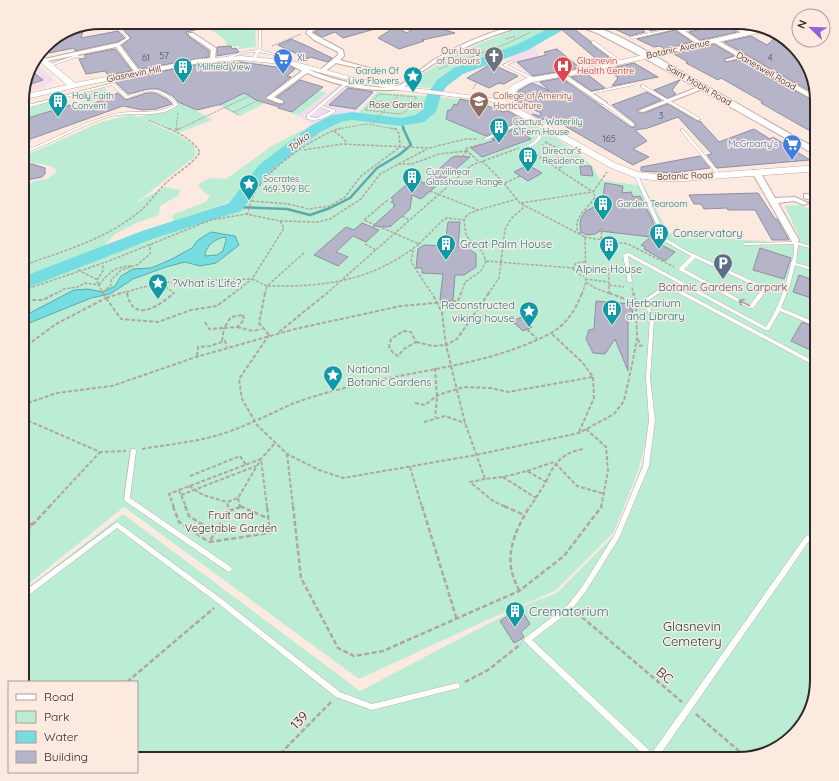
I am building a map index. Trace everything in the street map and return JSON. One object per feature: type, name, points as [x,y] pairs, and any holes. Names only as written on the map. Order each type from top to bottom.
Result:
[{"type":"main road","name":"Saint Mobhi Road","points":[[594,29],[703,87],[810,149]]},
{"type":"street","points":[[311,29],[309,33],[341,51],[341,56],[322,71]]},
{"type":"street","points":[[399,91],[430,65],[457,49],[496,32],[513,29]]},
{"type":"street","points":[[739,29],[747,34]]},
{"type":"street","points":[[680,30],[701,44]]},
{"type":"street","name":"Botanic Avenue","points":[[499,102],[517,86],[533,80],[756,31]]},
{"type":"street","points":[[191,34],[214,49],[213,59]]},
{"type":"street","name":"Daneswell Road","points":[[715,41],[810,96]]},
{"type":"street","points":[[44,58],[117,45],[138,73]]},
{"type":"street","name":"Glasnevin Hill","points":[[29,97],[138,73],[213,59],[227,58],[290,63],[399,91]]},
{"type":"street","points":[[42,59],[74,86]]},
{"type":"street","points":[[336,61],[378,72]]},
{"type":"street","name":"Glasnevin Hill","points":[[290,63],[306,71],[369,88],[399,91],[428,91],[499,102]]},
{"type":"street","points":[[282,102],[269,98],[306,71]]},
{"type":"street","points":[[561,74],[604,103]]},
{"type":"street","points":[[641,111],[703,87]]},
{"type":"street","name":"Botanic Road","points":[[499,102],[612,166],[636,175],[660,178],[677,178],[810,169]]},
{"type":"street","points":[[756,172],[796,242]]},
{"type":"street","points":[[773,201],[810,199]]},
{"type":"lane","points":[[117,45],[129,38],[118,29]]},
{"type":"lane","points":[[254,59],[260,50],[260,29]]},
{"type":"lane","points":[[644,29],[650,33]]},
{"type":"lane","points":[[632,38],[650,33],[686,29]]},
{"type":"lane","points":[[593,42],[620,62]]},
{"type":"lane","points":[[227,58],[244,52],[260,50],[279,56],[290,63]]},
{"type":"lane","points":[[50,65],[76,56],[83,57]]},
{"type":"lane","points":[[727,60],[741,56]]},
{"type":"lane","points":[[512,62],[505,65],[533,80]]},
{"type":"lane","points":[[320,106],[334,111],[313,120],[308,118],[308,116],[347,83]]},
{"type":"lane","points":[[29,106],[113,84],[127,97],[155,88],[161,90],[176,102],[176,105],[161,112],[134,115],[114,115],[29,150]]},
{"type":"lane","points":[[590,93],[633,84]]},
{"type":"lane","points":[[642,86],[699,119]]},
{"type":"lane","points":[[71,95],[82,105]]},
{"type":"lane","points":[[604,103],[632,125]]},
{"type":"lane","points":[[485,139],[518,124],[540,137],[533,144],[525,148]]},
{"type":"lane","points":[[682,130],[717,172]]},
{"type":"lane","points":[[636,175],[665,240],[694,256],[765,289],[751,307],[681,269],[694,256]]},
{"type":"lane","points":[[744,244],[796,242],[810,247]]},
{"type":"lane","points":[[630,281],[625,255],[628,254],[767,329],[779,309],[796,255],[796,242]]},
{"type":"lane","points":[[793,263],[810,269]]},
{"type":"lane","points":[[646,752],[527,640],[570,607],[584,589],[618,536],[646,466],[652,420],[648,378],[652,319],[646,300],[664,288],[672,288],[810,361]]},
{"type":"lane","points":[[779,309],[810,321]]},
{"type":"lane","points":[[133,451],[127,499],[229,569]]},
{"type":"lane","points":[[29,592],[117,524],[221,602],[338,695],[372,707],[457,686]]},
{"type":"lane","points":[[658,752],[807,539],[810,537]]},
{"type":"path","points":[[438,70],[451,63],[521,37],[530,32],[530,29]]},
{"type":"path","points":[[260,50],[266,49],[297,34],[309,33]]},
{"type":"path","points":[[472,92],[476,83]]},
{"type":"path","points":[[372,124],[379,114],[391,104],[399,91]]},
{"type":"path","points":[[399,91],[417,97],[412,106],[400,114],[365,110],[374,101],[379,94],[399,91]]},
{"type":"path","points":[[176,131],[247,97]]},
{"type":"path","points":[[234,112],[257,101]]},
{"type":"path","points":[[374,101],[412,106]]},
{"type":"path","points":[[516,104],[529,102],[528,101]]},
{"type":"path","points":[[173,107],[176,108],[179,114],[176,131]]},
{"type":"path","points":[[226,108],[239,115]]},
{"type":"path","points":[[29,263],[116,229],[153,200],[161,187],[198,157],[200,152],[197,146],[190,139],[176,131],[134,115]]},
{"type":"path","points":[[247,215],[254,195],[270,174],[302,151],[334,131],[347,126],[372,124],[396,129],[399,134],[400,147]]},
{"type":"path","points":[[334,131],[344,139],[347,144]]},
{"type":"path","points":[[29,289],[78,270],[103,263],[183,230],[220,218],[247,215],[262,216],[280,221],[318,222],[330,219],[361,199],[380,174],[428,148],[466,139],[485,139]]},
{"type":"path","points":[[558,157],[547,147],[540,144],[542,141],[552,143],[562,154],[565,160],[563,166],[558,168]]},
{"type":"path","points":[[302,151],[347,144],[428,148]]},
{"type":"path","points":[[462,157],[467,151],[465,149],[476,146]]},
{"type":"path","points":[[252,202],[272,202],[309,210],[330,206],[345,197],[361,176],[400,147]]},
{"type":"path","points":[[29,421],[100,452],[133,451],[204,438],[256,422],[283,408],[315,396],[435,368],[450,366],[492,355],[537,339],[551,333],[564,322],[574,311],[582,294],[585,280],[584,237],[578,231],[578,220],[585,207],[594,202],[595,198],[593,192],[525,148],[478,161],[437,194],[376,250],[277,333]]},
{"type":"path","points":[[398,164],[405,165],[439,154],[467,151],[478,161]]},
{"type":"path","points":[[482,161],[504,183],[520,203],[525,206],[584,237],[628,244],[681,269]]},
{"type":"path","points":[[593,192],[608,170]]},
{"type":"path","points":[[504,183],[520,176]]},
{"type":"path","points":[[430,191],[478,210]]},
{"type":"path","points":[[520,203],[593,192]]},
{"type":"path","points":[[595,198],[604,202],[604,211]]},
{"type":"path","points":[[389,199],[364,220],[381,226],[419,244]]},
{"type":"path","points":[[486,261],[482,251],[466,236],[464,220],[468,214],[478,210],[517,199]]},
{"type":"path","points":[[416,342],[411,332],[403,330],[391,339],[389,346],[393,353],[398,356],[404,348],[416,342],[433,346],[446,345],[457,339],[499,278],[504,232],[512,216],[525,206]]},
{"type":"path","points":[[402,216],[409,220]]},
{"type":"path","points":[[29,343],[67,317],[107,297],[127,291],[162,284],[182,281],[252,279],[267,286],[304,286],[339,282],[381,270],[406,256],[443,220],[447,218],[464,220]]},
{"type":"path","points":[[78,270],[97,280],[121,319],[158,322],[191,310],[217,306],[252,279],[284,228],[280,221]]},
{"type":"path","points":[[601,239],[602,228]]},
{"type":"path","points":[[103,292],[111,285],[111,280],[121,270],[134,266],[150,254],[150,244]]},
{"type":"path","points":[[365,244],[376,250]]},
{"type":"path","points":[[413,249],[412,262],[415,270],[428,286],[442,312],[450,366],[458,389],[466,424],[485,479]]},
{"type":"path","points":[[269,335],[262,329],[259,319],[267,286],[305,252]]},
{"type":"path","points":[[486,261],[572,268],[576,273],[585,276]]},
{"type":"path","points":[[29,403],[57,393],[112,386],[197,356],[277,333],[401,306],[421,303],[439,304],[458,301],[465,282],[481,270],[486,261]]},
{"type":"path","points":[[572,268],[576,263],[585,262]]},
{"type":"path","points":[[97,280],[103,271],[103,263]]},
{"type":"path","points":[[99,285],[111,269],[123,266],[134,266]]},
{"type":"path","points":[[609,293],[610,268]]},
{"type":"path","points":[[269,335],[239,379],[242,399],[256,422],[274,443],[287,454],[319,470],[343,478],[410,467],[578,433],[614,414],[624,401],[637,338],[636,303],[631,287],[585,280]]},
{"type":"path","points":[[585,280],[609,293],[636,303]]},
{"type":"path","points":[[29,300],[43,300],[64,289],[78,287],[86,283],[99,285]]},
{"type":"path","points":[[127,291],[128,302],[134,309],[148,311],[162,303],[174,293],[162,284]]},
{"type":"path","points":[[222,342],[222,334],[231,317],[243,315],[244,320],[237,327]]},
{"type":"path","points":[[206,322],[209,329],[237,327],[253,331],[262,329]]},
{"type":"path","points":[[527,329],[537,339]]},
{"type":"path","points":[[551,333],[583,363],[593,377],[596,386],[594,400],[578,433]]},
{"type":"path","points":[[197,356],[198,347],[210,346],[225,341],[227,347]]},
{"type":"path","points":[[435,368],[438,395],[438,406],[435,417]]},
{"type":"path","points":[[415,403],[424,405],[438,395],[458,389],[486,387],[508,392],[593,377]]},
{"type":"path","points":[[424,422],[444,415],[454,417],[466,424]]},
{"type":"path","points":[[287,454],[301,578],[338,648],[354,656],[382,651],[457,620],[519,591],[564,556],[592,522],[603,504],[605,494],[608,471],[606,447],[586,429]]},
{"type":"path","points":[[189,486],[203,495],[227,502],[238,498],[256,466],[274,443]]},
{"type":"path","points":[[525,515],[493,501],[470,482],[503,477],[527,471],[554,462],[568,451],[582,449]]},
{"type":"path","points":[[29,529],[100,452]]},
{"type":"path","points":[[190,476],[240,456],[246,465]]},
{"type":"path","points":[[261,459],[270,533],[209,542],[179,522],[169,494],[261,459]]},
{"type":"path","points":[[554,462],[577,486],[605,494]]},
{"type":"path","points":[[519,591],[511,568],[511,544],[525,515],[546,482],[554,462]]},
{"type":"path","points":[[181,495],[256,466]]},
{"type":"path","points":[[410,467],[457,620]]},
{"type":"path","points":[[527,471],[546,482]]},
{"type":"path","points":[[503,477],[536,498]]},
{"type":"path","points":[[180,490],[189,516],[215,533]]},
{"type":"path","points":[[238,498],[240,507]]},
{"type":"path","points":[[227,502],[229,511]]},
{"type":"path","points":[[209,542],[229,511],[240,507],[267,518]]},
{"type":"path","points":[[29,525],[37,522]]},
{"type":"path","points":[[127,681],[221,602]]},
{"type":"path","name":"BC","points":[[570,607],[740,752]]},
{"type":"path","points":[[457,686],[488,670],[527,640]]},
{"type":"path","name":"139","points":[[282,752],[338,695]]},
{"type":"shaded area","points":[[534,47],[544,63],[553,72],[529,76],[508,56]]},
{"type":"shaded area","points":[[38,65],[54,80],[44,87],[30,91],[31,83]]},
{"type":"shaded area","points":[[562,76],[577,86],[568,88],[580,102],[541,122],[525,114],[515,106],[512,99],[522,86],[530,82]]},
{"type":"shaded area","points":[[339,85],[375,93],[355,112],[337,116],[314,125],[298,116]]},
{"type":"green space","points":[[210,29],[255,29],[256,47],[239,49],[239,46],[227,46],[225,40]]},
{"type":"green space","points":[[519,29],[551,29],[503,51],[455,67],[439,79],[431,88],[408,86],[408,83],[455,54],[508,32]]},
{"type":"green space","points":[[300,86],[327,93],[299,115],[291,113],[303,103]]},
{"type":"green space","points":[[105,88],[110,95],[86,104],[78,95]]},
{"type":"green space","name":"National Botanic Gardens","points":[[377,92],[471,100],[500,109],[551,135],[566,145],[592,166],[600,180],[644,186],[667,230],[673,235],[794,243],[795,240],[801,241],[785,206],[801,205],[810,209],[810,684],[808,698],[798,720],[789,731],[778,740],[756,750],[742,752],[138,752],[138,681],[29,681],[29,587],[123,514],[360,691],[520,607],[557,593],[615,534],[642,465],[647,438],[638,471],[614,532],[555,591],[487,620],[359,679],[124,507],[29,583],[29,286],[155,235],[235,210],[269,169],[321,129],[333,122],[360,118],[359,112]]},
{"type":"green space","points":[[244,93],[265,103],[240,116],[218,105]]},
{"type":"green space","points":[[59,100],[67,105],[29,118],[29,109],[32,107]]},
{"type":"green space","points":[[179,100],[212,120],[178,133],[138,117],[173,108]]},
{"type":"green space","points":[[131,114],[178,135],[193,144],[196,153],[193,158],[136,203],[165,187],[180,190],[179,195],[160,206],[159,215],[139,222],[115,234],[104,246],[29,276],[29,184],[34,181],[47,179],[56,173],[55,168],[47,165],[29,164],[29,154],[99,123]]},
{"type":"green space","points":[[302,130],[309,130],[260,166],[232,201],[174,221],[172,217],[174,214],[206,202],[210,196],[198,185],[201,182],[218,178],[226,179],[270,147]]},
{"type":"water","points":[[211,232],[235,236],[239,245],[216,263],[200,266],[185,262],[166,267],[133,279],[110,294],[91,298],[29,323],[29,313],[74,290],[88,289],[103,292],[115,286],[121,276],[133,269],[151,268],[192,248],[198,240]],"holes":[[[225,237],[226,240],[223,251],[217,255],[205,256],[205,252],[212,243]]]},
{"type":"building","points":[[123,29],[194,29],[195,30],[186,32],[188,36],[209,51],[209,57],[140,69],[122,45],[131,38]]},
{"type":"building","points":[[320,29],[375,29],[343,38],[335,32],[322,37],[314,32]]},
{"type":"building","points":[[392,29],[399,29],[407,33],[413,29],[441,29],[455,33],[422,40],[424,41],[399,49],[378,38]]},
{"type":"building","points":[[561,29],[574,29],[613,60],[601,63]]},
{"type":"building","points":[[614,29],[641,29],[645,32],[630,36]]},
{"type":"building","points":[[648,29],[660,29],[651,31]]},
{"type":"building","points":[[701,29],[733,29],[737,32],[701,40],[689,32]]},
{"type":"building","points":[[675,30],[692,42],[664,49],[660,46],[654,47],[637,39]]},
{"type":"building","points":[[83,31],[81,38],[118,31],[125,38],[117,42],[75,51],[74,48],[49,53],[50,50],[61,41]]},
{"type":"building","points":[[751,36],[767,45],[774,39],[789,50],[800,65],[808,83],[809,90],[724,42]]},
{"type":"building","points":[[291,39],[332,58],[328,62],[310,57],[308,59],[278,45]]},
{"type":"building","points":[[714,44],[734,56],[725,59],[724,61],[727,62],[740,59],[810,99],[810,131],[721,78],[718,80],[686,63],[688,62],[674,54]]},
{"type":"building","points":[[231,46],[232,49],[236,48],[239,52],[217,56],[217,47]]},
{"type":"building","points":[[115,49],[132,71],[108,75],[105,71],[86,74],[79,59],[86,58],[84,55]]},
{"type":"building","points":[[557,49],[580,68],[533,76],[517,62],[546,55],[544,52]]},
{"type":"building","points":[[241,62],[283,68],[290,66],[295,69],[287,76],[291,77],[265,98],[278,104],[284,104],[284,101],[277,97],[300,80],[323,87],[292,112],[256,100],[244,93],[222,104],[197,110],[178,102],[173,96],[159,89],[149,89],[128,94],[114,81],[199,64]]},
{"type":"building","points":[[634,63],[658,77],[612,86],[618,78],[608,69]]},
{"type":"building","name":"Our Lady of Dolours","points":[[491,64],[518,76],[504,84],[499,83],[489,88],[467,78]]},
{"type":"building","points":[[35,74],[43,80],[31,84]]},
{"type":"building","points":[[587,74],[605,88],[592,91],[571,77]]},
{"type":"building","points":[[561,78],[631,127],[635,127],[635,123],[612,105],[647,92],[661,100],[637,110],[638,112],[644,113],[668,104],[697,121],[700,121],[719,142],[754,129],[770,139],[773,137],[810,160],[717,168],[707,155],[712,154],[678,117],[648,128],[635,130],[647,141],[633,149],[649,157],[633,165],[549,117],[542,120],[532,114],[540,116],[541,113],[516,101],[518,91],[532,83],[550,91],[540,82]]},
{"type":"building","points":[[680,80],[672,90],[676,94],[667,98],[654,90]]},
{"type":"building","points":[[348,88],[373,92],[356,109],[329,105]]},
{"type":"building","name":"Holy Faith Convent","points":[[118,93],[126,100],[147,93],[155,93],[167,99],[172,104],[156,109],[143,110],[123,106],[29,140],[29,118],[70,105],[75,109],[83,108]]},
{"type":"building","name":"College of Amenity Horticulture","points":[[460,99],[482,104],[503,112],[508,111],[531,124],[526,126],[517,122],[486,136],[446,119],[448,110],[451,110],[454,104],[457,105]]},
{"type":"building","name":"Cactus, Waterlily & Fern House","points":[[518,127],[531,139],[482,157],[471,148],[495,140],[492,139]]},
{"type":"building","name":"Curvilinear Glasshouse Range","points":[[456,156],[470,157],[421,199],[412,195],[410,209],[391,226],[373,226],[395,206],[393,206],[395,204],[391,202],[394,200],[391,198],[414,178],[424,183],[451,158]]},
{"type":"building","points":[[700,156],[710,168],[672,173],[641,171],[641,167]]},
{"type":"building","points":[[32,164],[45,168],[45,174],[42,177],[29,180],[29,165]]},
{"type":"building","name":"Director's Residence","points":[[528,165],[542,173],[528,181],[514,172]]},
{"type":"building","points":[[580,166],[591,166],[593,176],[581,175]]},
{"type":"building","points":[[605,183],[623,186],[622,193],[631,192],[633,197],[640,196],[653,221],[656,242],[675,252],[665,261],[644,249],[645,247],[641,245],[651,237],[600,231],[595,234],[587,235],[581,232],[581,218],[586,211],[602,203]]},
{"type":"building","points":[[758,193],[775,219],[777,219],[789,240],[772,240],[755,210],[728,210],[727,208],[704,209],[701,204],[694,204],[689,195]]},
{"type":"building","name":"Great Palm House","points":[[448,222],[460,222],[458,247],[466,247],[476,254],[476,267],[464,275],[455,275],[453,301],[440,300],[443,274],[422,273],[422,268],[416,268],[418,249],[424,245],[445,246]]},
{"type":"building","points":[[362,223],[379,230],[366,242],[353,236],[336,252],[348,257],[338,266],[314,255],[346,227],[354,230]]},
{"type":"building","points":[[760,248],[791,258],[784,279],[753,270]]},
{"type":"building","points":[[799,275],[810,279],[810,298],[793,292]]},
{"type":"building","name":"Herbarium and Library","points":[[596,301],[631,304],[634,319],[628,318],[628,371],[615,339],[605,354],[593,353],[586,339],[589,330],[594,329]]},
{"type":"building","points":[[522,317],[532,327],[523,331],[512,321]]},
{"type":"building","points":[[802,322],[810,325],[810,350],[791,341]]},
{"type":"building","name":"Crematorium","points":[[520,608],[530,624],[521,632],[524,637],[514,643],[500,621]]},
{"type":"waterway","name":"Tolka","points":[[29,281],[148,234],[218,211],[235,207],[265,168],[315,129],[337,118],[352,116],[401,122],[419,119],[429,112],[434,94],[442,83],[458,71],[523,47],[558,29]]},
{"type":"waterway","name":"Tolka","points":[[401,122],[404,129]]},
{"type":"waterway","points":[[235,207],[287,209],[310,215],[330,208],[350,198],[377,168],[399,155],[411,145],[403,128]]},
{"type":"place","name":"Our Lady of Dolours","points":[[494,73]]},
{"type":"place","name":"XL","points":[[283,75]]},
{"type":"place","name":"Glasnevin Health Centre","points":[[563,83]]},
{"type":"place","name":"Millfield View","points":[[183,84]]},
{"type":"place","name":"Garden Of Live Flowers","points":[[413,93]]},
{"type":"place","name":"Holy Faith Convent","points":[[58,118]]},
{"type":"place","name":"College of Amenity Horticulture","points":[[479,118]]},
{"type":"place","name":"Cactus, Waterlily & Fern House","points":[[499,144]]},
{"type":"place","name":"McGroarty's","points":[[792,161]]},
{"type":"place","name":"Director's Residence","points":[[528,173]]},
{"type":"place","name":"Curvilinear Glasshouse Range","points":[[412,194]]},
{"type":"place","name":"Socrates 469-399 BC","points":[[249,201]]},
{"type":"place","name":"Garden Tearoom","points":[[603,221]]},
{"type":"place","name":"Conservatory","points":[[659,250]]},
{"type":"place","name":"Great Palm House","points":[[446,261]]},
{"type":"place","name":"Alpine House","points":[[609,262]]},
{"type":"place","name":"Botanic Gardens Carpark","points":[[723,280]]},
{"type":"place","name":"?What is Life?","points":[[158,300]]},
{"type":"place","name":"Herbarium and Library","points":[[612,326]]},
{"type":"place","name":"Reconstructed viking house","points":[[529,328]]},
{"type":"place","name":"National Botanic Gardens","points":[[333,392]]},
{"type":"place","name":"Crematorium","points":[[515,628]]},
{"type":"park label","name":"Rose Garden","points":[[396,105]]},
{"type":"park label","name":"Fruit and Vegetable Garden","points":[[231,521]]},
{"type":"park label","name":"Glasnevin Cemetery","points":[[692,634]]}]
